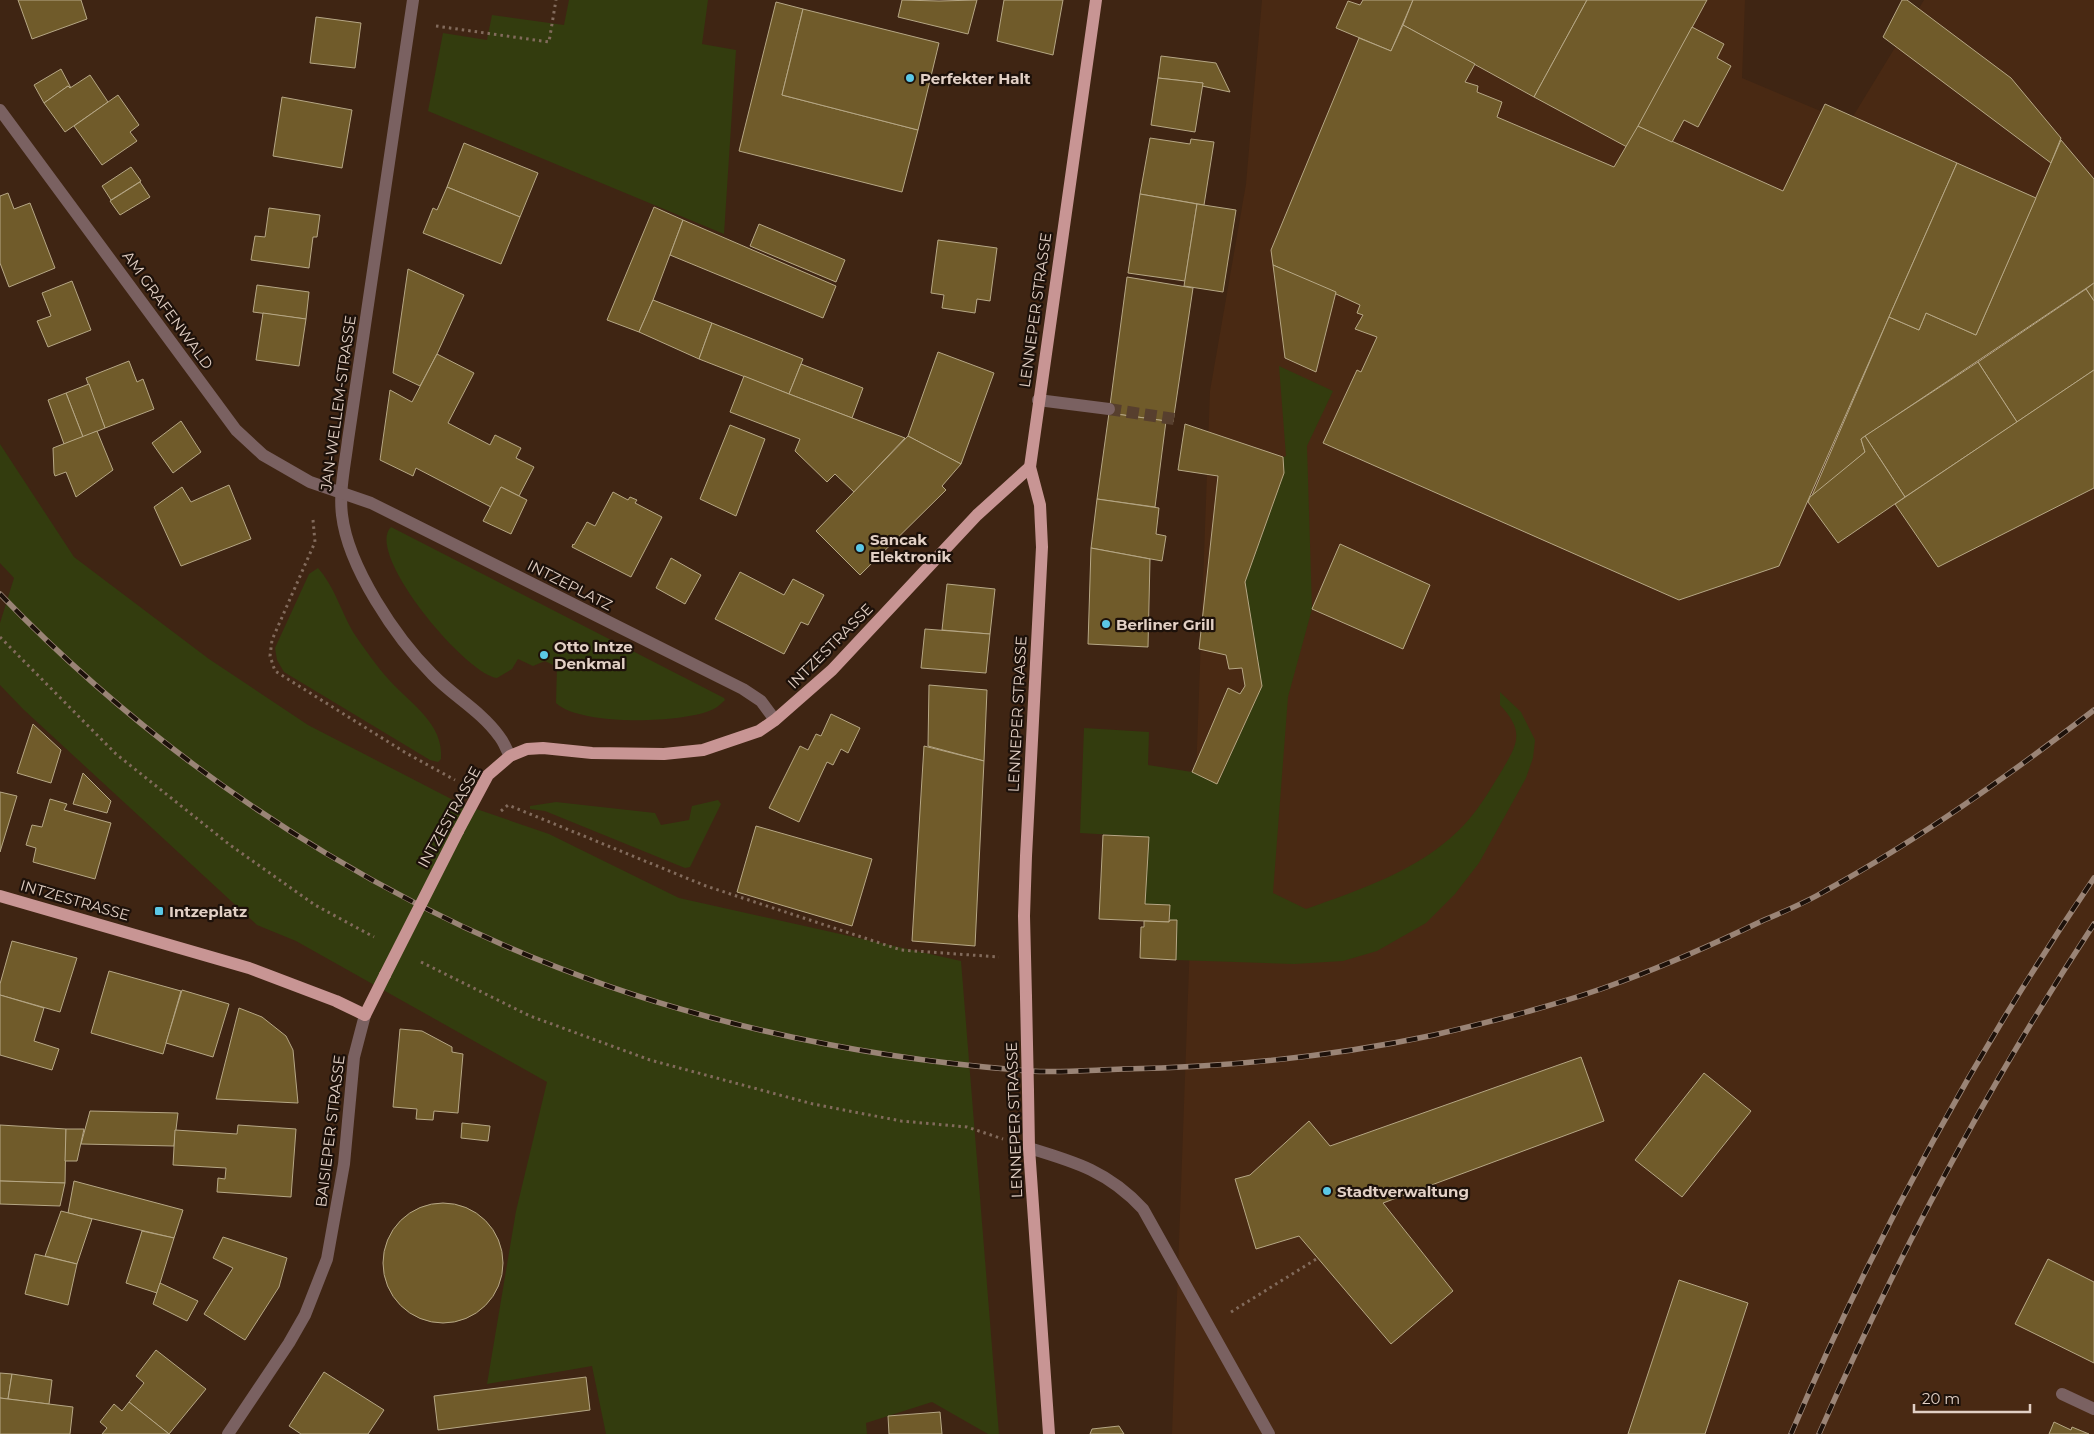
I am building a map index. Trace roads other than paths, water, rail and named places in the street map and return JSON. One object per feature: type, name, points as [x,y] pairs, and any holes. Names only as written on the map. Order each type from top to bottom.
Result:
[{"type":"main road","name":"LENNEPER STRASSE","points":[[1049,1434],[1029,1148],[1024,958],[1026,856],[1042,547],[1040,505],[1030,467],[1096,0]]},
{"type":"main road","name":"INTZESTRASSE","points":[[0,896],[249,968],[336,1001],[365,1015],[488,775],[510,756],[527,749],[543,748],[592,753],[664,754],[703,750],[759,731],[775,720],[832,670],[977,515],[1030,467]]},
{"type":"street","name":"JAN-WELLEM-STRASSE","points":[[412,0],[341,493],[342,516],[346,535],[366,584],[398,634],[433,675],[489,724],[500,736],[510,756]]},
{"type":"street","name":"AM GRAFENWALD","points":[[0,110],[236,430],[263,455],[310,482],[341,493]]},
{"type":"street","points":[[1038,400],[1109,409]]},
{"type":"street","name":"INTZEPLATZ","points":[[341,493],[371,504],[743,689],[761,701],[775,720]]},
{"type":"street","name":"BAISIEPER STRASSE","points":[[228,1434],[290,1343],[305,1315],[327,1259],[344,1164],[354,1057],[365,1015]]},
{"type":"street","points":[[1029,1148],[1068,1160],[1102,1174],[1127,1192],[1143,1210],[1269,1434]]},
{"type":"street","points":[[2062,1394],[2094,1409]]},
{"type":"tunnel","points":[[1109,409],[1174,419]]},
{"type":"railway","points":[[0,594],[75,666],[154,734],[238,797],[326,854],[418,904],[513,949],[610,987],[748,1027],[868,1052],[990,1068],[1030,1071],[1064,1072],[1201,1066],[1318,1055],[1434,1035],[1577,997],[1641,974],[1693,952],[1817,895],[1895,850],[1963,806],[2094,710]]},
{"type":"railway","points":[[1791,1434],[1857,1289],[1929,1148],[2008,1011],[2094,878]]},
{"type":"railway","points":[[1819,1434],[1880,1302],[1946,1173],[2017,1047],[2094,924]]},
{"type":"place","name":"Perfekter Halt","points":[[910,78]]},
{"type":"place","name":"Sancak Elektronik","points":[[860,548]]},
{"type":"place","name":"Berliner Grill","points":[[1106,624]]},
{"type":"place","name":"Otto Intze Denkmal","points":[[544,655]]},
{"type":"place","name":"Intzeplatz","points":[[159,911]]},
{"type":"place","name":"Stadtverwaltung","points":[[1327,1191]]}]
